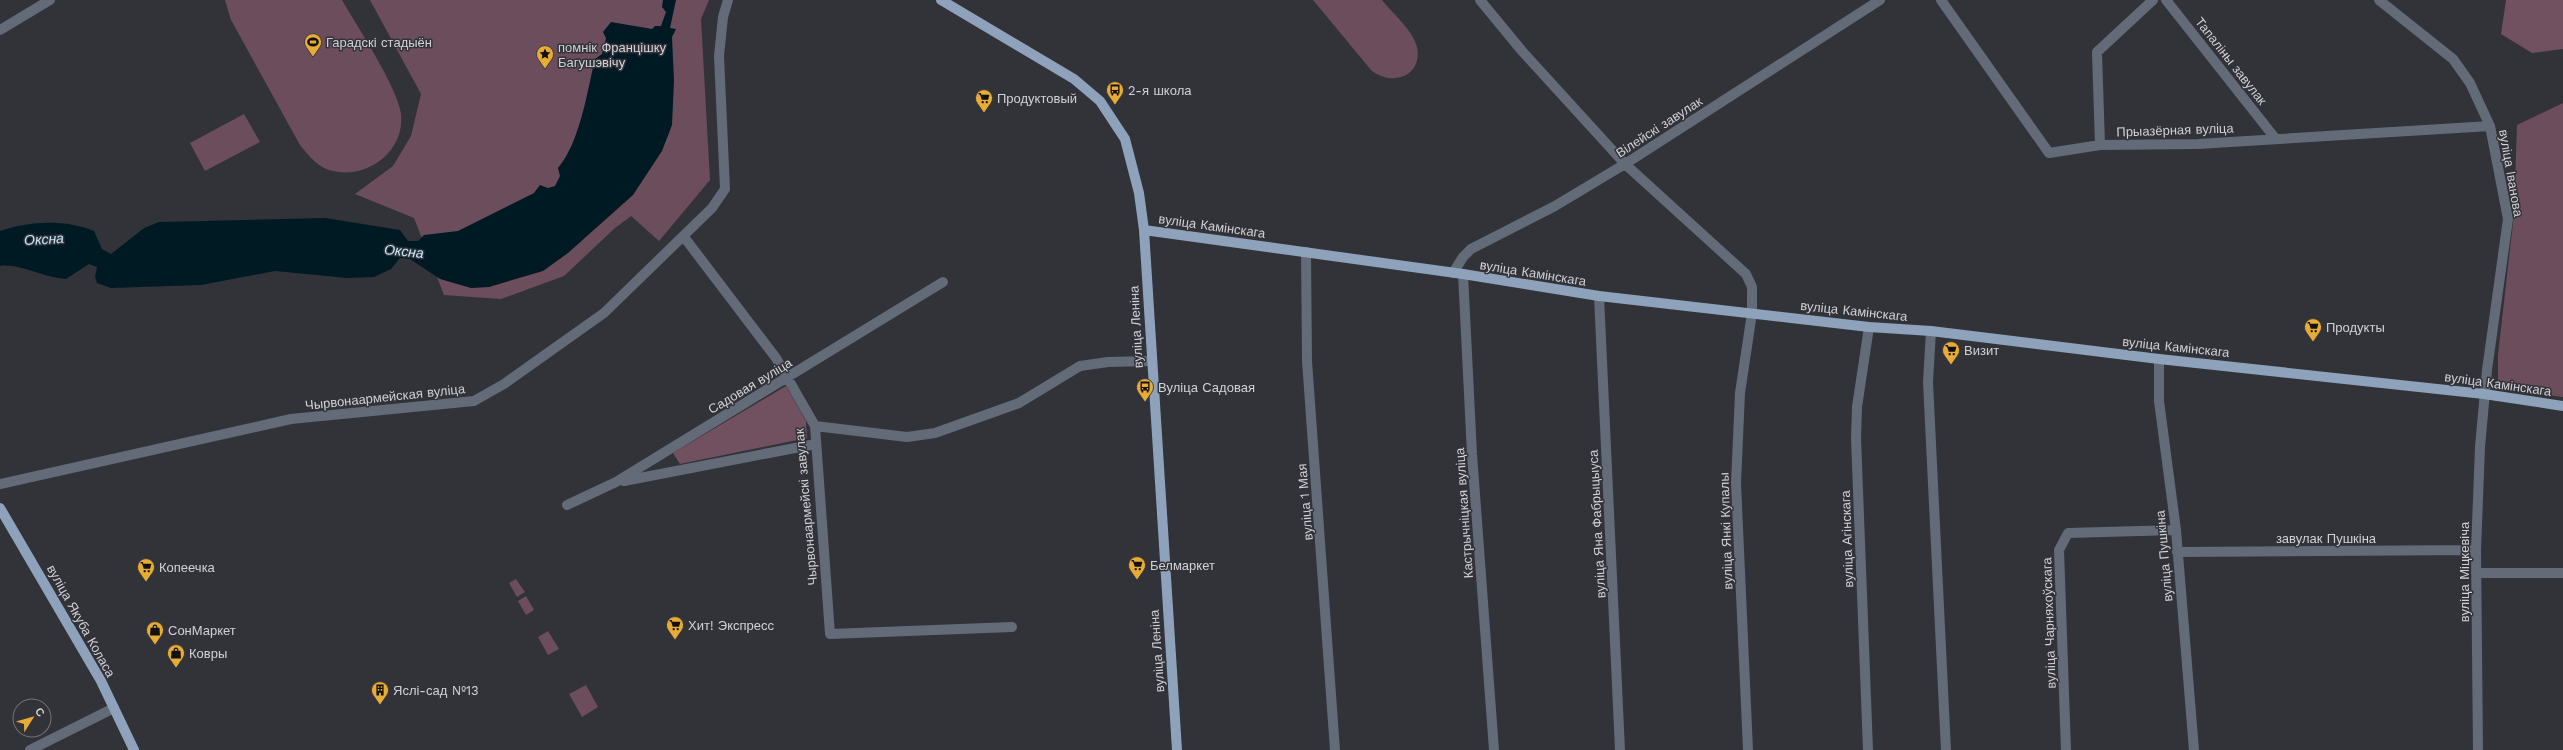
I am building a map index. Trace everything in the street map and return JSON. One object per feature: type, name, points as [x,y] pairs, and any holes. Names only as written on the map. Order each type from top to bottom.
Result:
[{"type":"main road","name":"вуліца Леніна","points":[[941,0],[1074,79],[1100,101],[1124,139],[1139,193],[1144,230],[1150,361],[1177,750]]},
{"type":"main road","name":"вуліца Камінскага","points":[[1144,230],[1458,274],[1599,296],[1869,327],[1931,331],[2159,359],[2484,394],[2563,406]]},
{"type":"main road","name":"вуліца Якуба Коласа","points":[[0,508],[36,567],[114,708],[134,750]]},
{"type":"street","points":[[0,30],[50,0]]},
{"type":"street","name":"Чырвонаармейская вуліца","points":[[0,484],[291,419],[474,401],[504,384],[604,313],[684,237],[712,208],[725,189],[719,56],[722,17],[728,0]]},
{"type":"street","name":"вуліца Янкі Купалы","points":[[1480,0],[1522,51],[1625,164],[1746,274],[1752,287],[1752,313],[1740,393],[1736,483],[1748,750]]},
{"type":"street","name":"Вілейскі завулак","points":[[1458,274],[1463,257],[1471,249],[1555,206],[1625,164],[1880,0]]},
{"type":"street","name":"Прыазёрная вуліца","points":[[1941,0],[2045,149],[2054,154],[2100,145],[2198,144],[2275,138],[2490,126]]},
{"type":"street","points":[[2100,145],[2097,52],[2153,0]]},
{"type":"street","name":"Тапаліны завулак","points":[[2166,0],[2275,138]]},
{"type":"street","name":"вуліца Іванова","points":[[2379,0],[2453,59],[2470,83],[2490,126],[2508,219],[2484,394]]},
{"type":"street","name":"Чырвонаармейскі завулак","points":[[684,237],[776,358],[815,426],[830,634],[1012,628]]},
{"type":"street","name":"вуліца 1 Мая","points":[[1306,252],[1307,361],[1335,750]]},
{"type":"street","name":"Кастрычніцкая вуліца","points":[[1458,274],[1494,750]]},
{"type":"street","name":"Садовая вуліца","points":[[566,505],[616,482],[943,282]]},
{"type":"street","name":"вуліца Яна Фабрыцыуса","points":[[1599,296],[1620,750]]},
{"type":"street","name":"вуліца Агінскага","points":[[1868,750],[1856,438],[1857,407],[1869,327]]},
{"type":"street","points":[[1931,331],[1928,382],[1946,750]]},
{"type":"street","name":"вуліца Пушкіна","points":[[2159,359],[2159,401],[2176,530],[2194,750]]},
{"type":"street","points":[[815,426],[907,437],[935,433],[1019,403],[1080,366],[1108,362],[1150,361]]},
{"type":"street","name":"вуліца Міцкевіча","points":[[2478,750],[2476,550],[2484,394]]},
{"type":"street","points":[[616,482],[816,444]]},
{"type":"street","name":"вуліца Чарняхоўскага","points":[[2066,750],[2059,550],[2068,533],[2176,530]]},
{"type":"street","name":"завулак Пушкіна","points":[[2177,552],[2476,550]]},
{"type":"street","points":[[2476,572],[2563,573]]},
{"type":"street","points":[[30,750],[114,708]]},
{"type":"shaded area","name":"Гарадскі стадыён","points":[[225,0],[342,0],[385,73],[398,103],[401,114],[401,128],[397,140],[390,151],[381,160],[359,171],[333,171],[314,161],[300,145],[231,20]]},
{"type":"shaded area","points":[[370,0],[709,0],[701,19],[710,180],[659,241],[631,216],[615,228],[564,276],[501,299],[444,295],[414,218],[355,194],[393,166],[411,136],[421,94]]},
{"type":"shaded area","points":[[1313,0],[1382,0],[1407,28],[1415,41],[1418,57],[1415,66],[1404,76],[1396,78],[1387,78],[1371,70]]},
{"type":"shaded area","points":[[2506,0],[2563,0],[2563,49],[2532,53],[2501,34]]},
{"type":"shaded area","points":[[2563,103],[2563,397],[2498,389],[2498,355],[2514,214],[2517,125]]},
{"type":"shaded area","points":[[244,114],[260,142],[205,171],[190,143]]},
{"type":"shaded area","points":[[786,386],[806,421],[807,438],[680,464],[673,453]]},
{"type":"shaded area","points":[[516,579],[525,592],[517,597],[509,583]]},
{"type":"shaded area","points":[[526,596],[534,610],[526,615],[518,601]]},
{"type":"shaded area","points":[[548,631],[559,649],[548,655],[538,637]]},
{"type":"shaded area","points":[[586,685],[598,707],[582,717],[569,694]]},
{"type":"water","name":"Оксна","points":[[663,0],[676,0],[670,28],[676,29],[672,37],[674,80],[672,125],[662,151],[633,195],[568,253],[543,271],[489,287],[471,288],[440,279],[410,259],[400,258],[391,269],[374,277],[347,278],[275,271],[201,285],[111,288],[97,283],[95,277],[97,267],[89,264],[66,279],[16,267],[0,266],[0,231],[35,223],[59,223],[83,227],[94,231],[102,249],[111,254],[144,228],[159,222],[325,218],[400,230],[408,241],[418,241],[424,235],[458,231],[534,193],[540,185],[548,188],[555,186],[560,176],[558,168],[572,145],[582,116],[595,59],[602,54],[606,38],[603,32],[611,22],[652,29],[655,26],[661,26],[666,12],[662,7]]},
{"type":"place","name":"Гарадскі стадыён","points":[[313,57]]},
{"type":"place","name":"помнік Францішку Багушэвічу","points":[[545,69]]},
{"type":"place","name":"2-я школа","points":[[1115,105]]},
{"type":"place","name":"Продуктовый","points":[[984,113]]},
{"type":"place","name":"Продукты","points":[[2313,342]]},
{"type":"place","name":"Визит","points":[[1951,365]]},
{"type":"place","name":"Вуліца Садовая","points":[[1145,402]]},
{"type":"place","name":"Белмаркет","points":[[1137,580]]},
{"type":"place","name":"Копеечка","points":[[146,582]]},
{"type":"place","name":"Хит! Экспресс","points":[[675,640]]},
{"type":"place","name":"СонМаркет","points":[[155,645]]},
{"type":"place","name":"Ковры","points":[[176,668]]},
{"type":"place","name":"Яслі-сад №13","points":[[380,705]]}]
